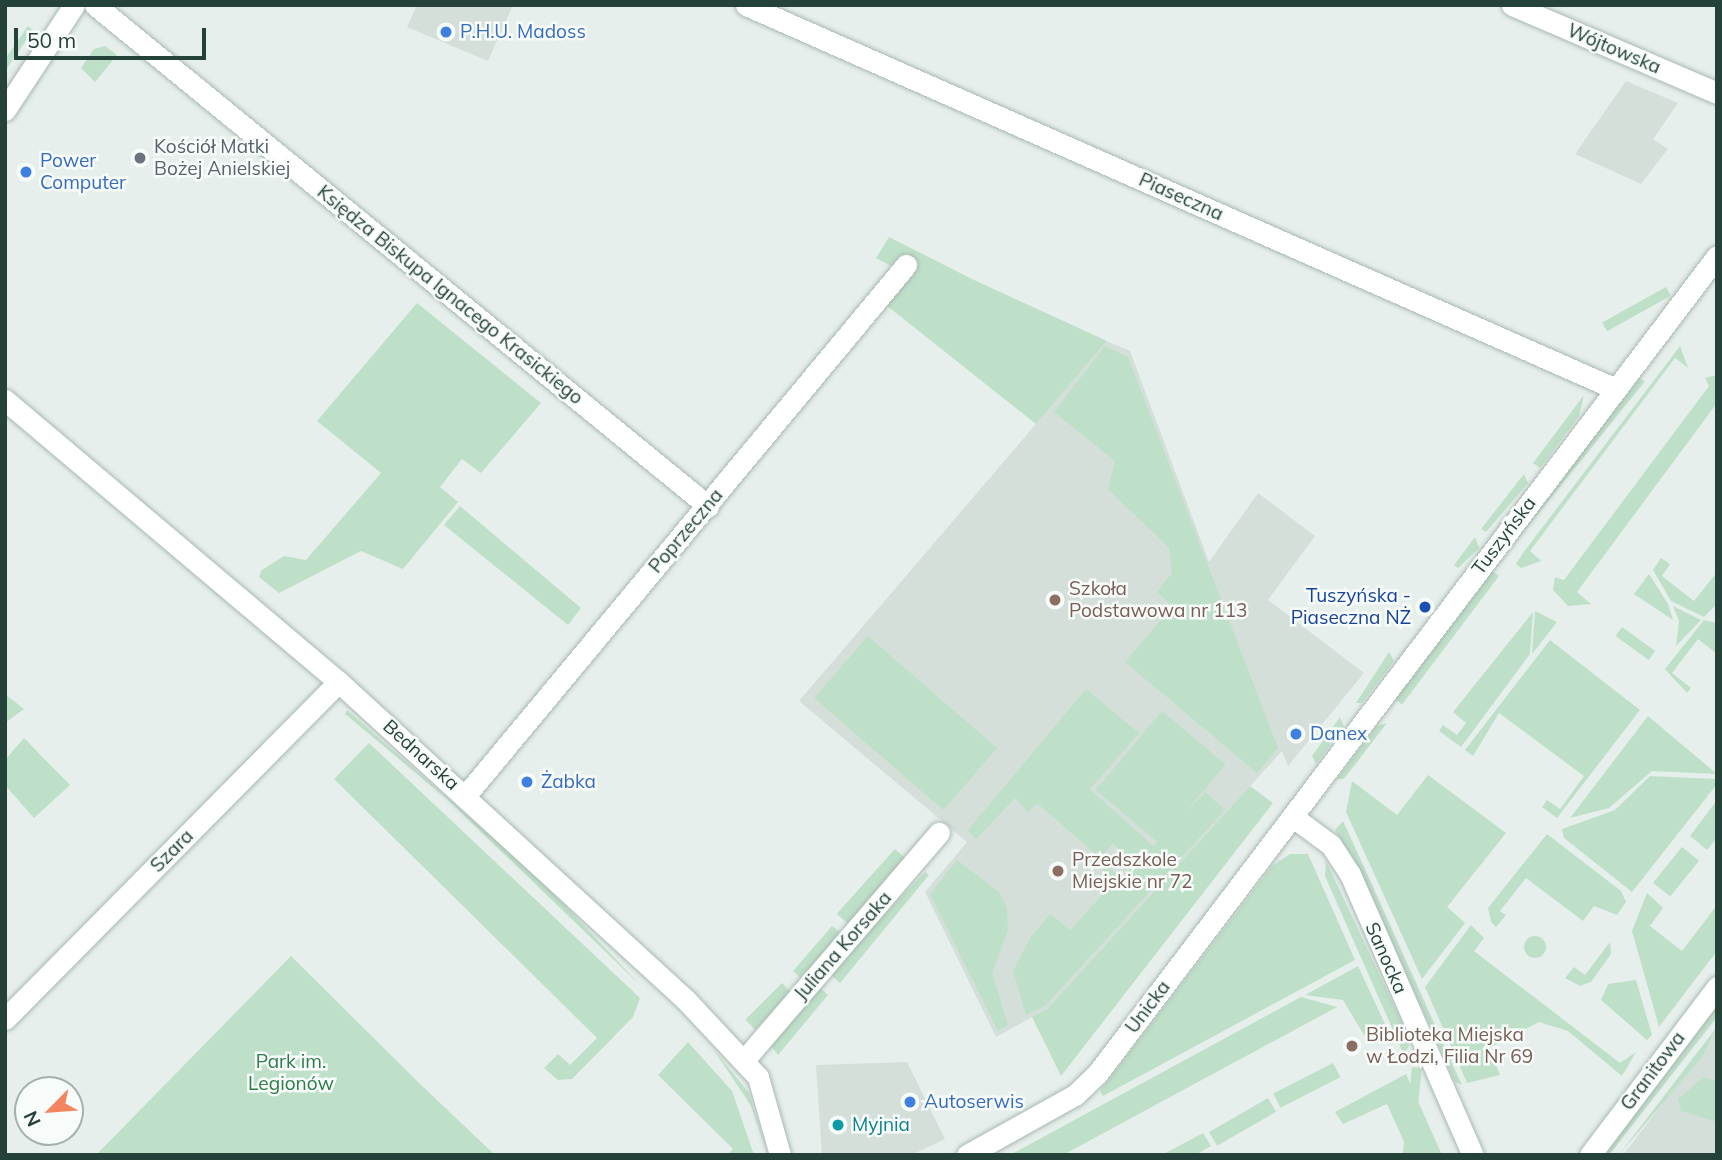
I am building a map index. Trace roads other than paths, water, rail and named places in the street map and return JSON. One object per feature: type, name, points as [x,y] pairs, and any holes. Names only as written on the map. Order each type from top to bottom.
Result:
[{"type":"street","points":[[5,110],[74,5]]},
{"type":"street","name":"Księdza Biskupa Ignacego Krasickiego","points":[[95,5],[708,506]]},
{"type":"street","name":"Piaseczna","points":[[746,5],[1616,389]]},
{"type":"street","name":"Wójtowska","points":[[1512,5],[1717,93]]},
{"type":"street","name":"Tuszyńska","points":[[1293,817],[1717,256]]},
{"type":"street","name":"Poprzeczna","points":[[466,795],[906,265]]},
{"type":"street","name":"Bednarska","points":[[5,400],[339,682],[466,795],[745,1059],[769,1101],[780,1155]]},
{"type":"street","name":"Szara","points":[[5,1019],[339,682]]},
{"type":"street","name":"Unicka","points":[[967,1155],[1088,1084],[1293,817]]},
{"type":"street","name":"Sanocka","points":[[1293,817],[1331,845],[1350,874],[1473,1155]]},
{"type":"street","name":"Juliana Korsaka","points":[[745,1059],[939,833]]},
{"type":"street","name":"Granitowa","points":[[1590,1155],[1717,987]]},
{"type":"place","name":"P.H.U. Madoss","points":[[446,32]]},
{"type":"place","name":"Kościół Matki Bożej Anielskiej","points":[[140,158]]},
{"type":"place","name":"Power Computer","points":[[26,172]]},
{"type":"place","name":"Szkoła Podstawowa nr 113","points":[[1055,600]]},
{"type":"place","name":"Tuszyńska - Piaseczna NŻ","points":[[1425,607]]},
{"type":"place","name":"Danex","points":[[1296,734]]},
{"type":"place","name":"Żabka","points":[[527,782]]},
{"type":"place","name":"Przedszkole Miejskie nr 72","points":[[1058,871]]},
{"type":"place","name":"Biblioteka Miejska w Łodzi, Filia Nr 69","points":[[1352,1046]]},
{"type":"place","name":"Autoserwis","points":[[910,1102]]},
{"type":"place","name":"Myjnia","points":[[838,1125]]},
{"type":"park label","name":"Park im. Legionów","points":[[291,1073]]}]
